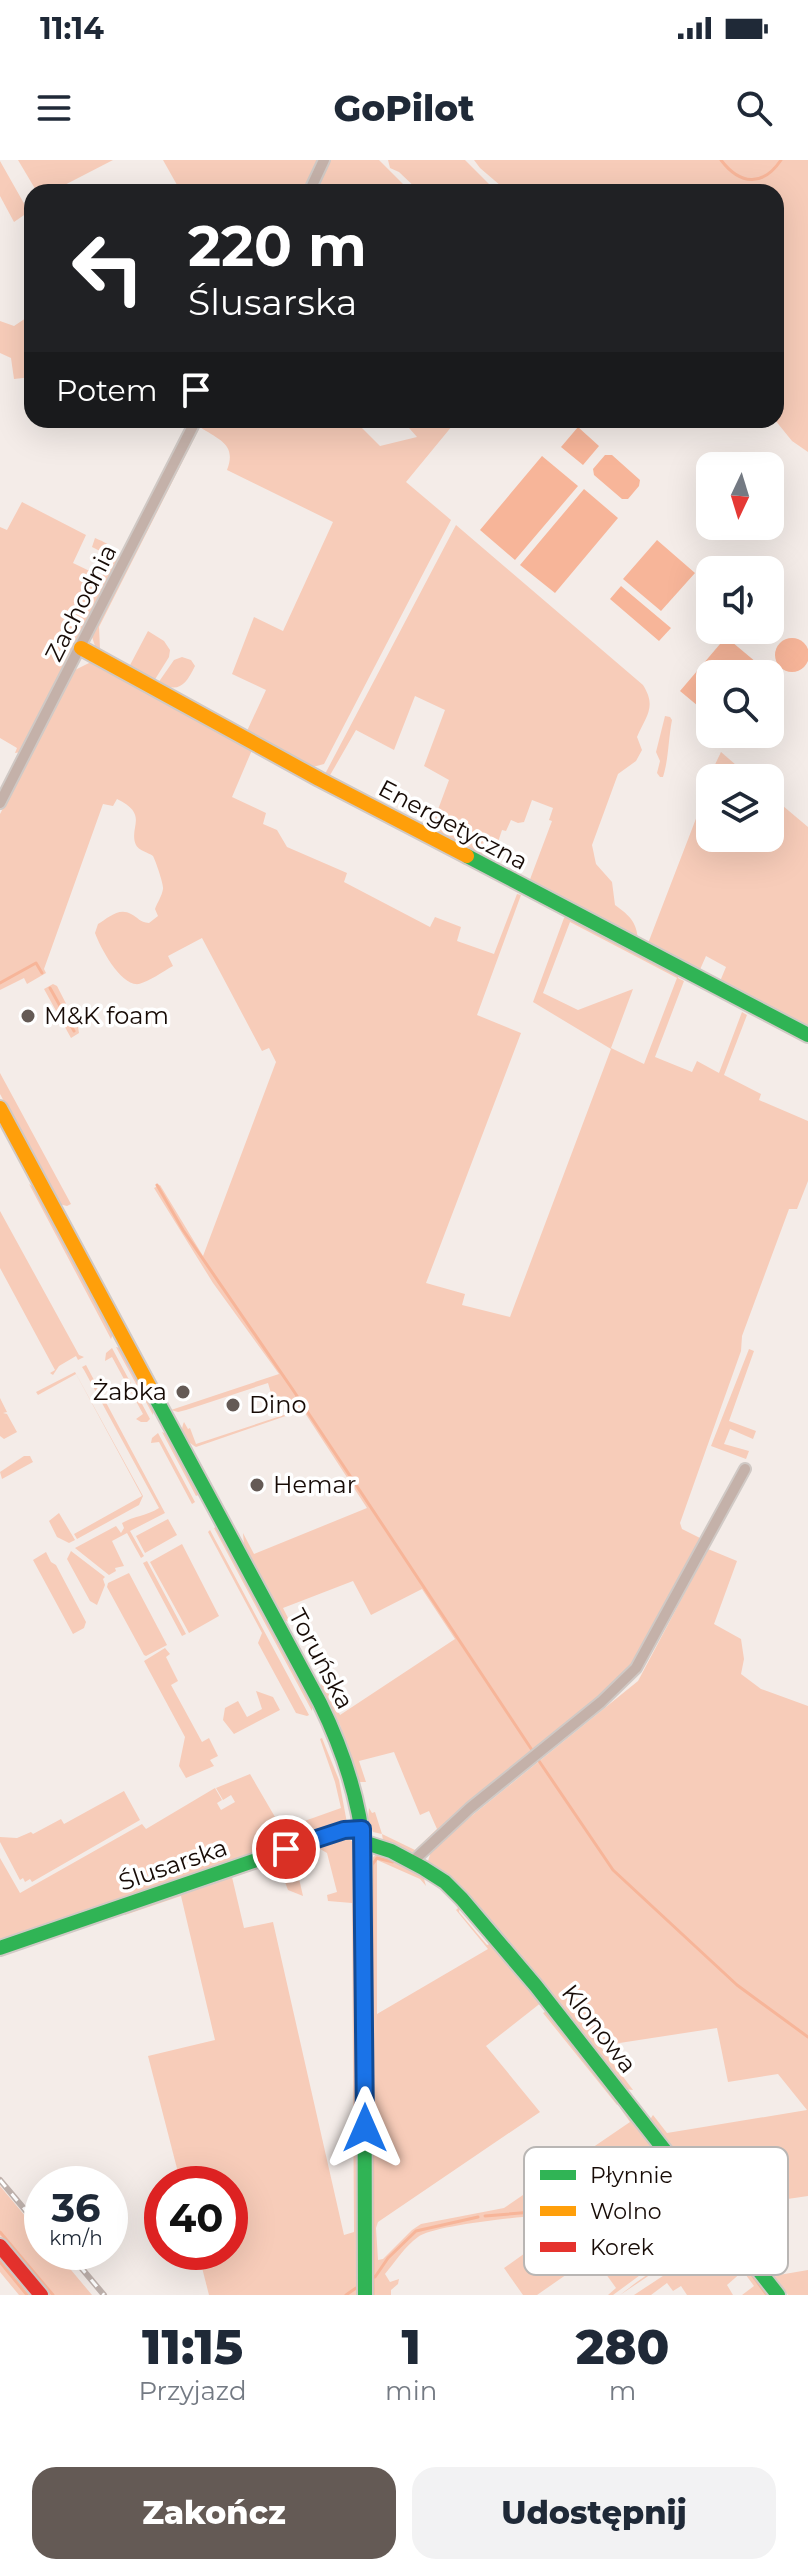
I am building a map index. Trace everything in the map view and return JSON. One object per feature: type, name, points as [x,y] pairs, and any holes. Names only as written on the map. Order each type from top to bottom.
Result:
[{"type":"street","points":[[313,184],[324,160]]},
{"type":"street","name":"Zachodnia","points":[[0,803],[192,428]]},
{"type":"street","name":"Energetyczna","points":[[81,648],[319,779],[808,1035]]},
{"type":"street","name":"Toruńska","points":[[0,1108],[335,1733],[354,1787],[363,1836],[365,2295]]},
{"type":"street","points":[[412,1862],[470,1808],[601,1702],[636,1668],[745,1469]]},
{"type":"street","name":"Ślusarska","points":[[0,1948],[344,1830],[363,1836]]},
{"type":"street","name":"Klonowa","points":[[363,1836],[438,1877],[455,1891],[517,1963],[662,2147]]},
{"type":"street","points":[[0,2246],[41,2295]]},
{"type":"street","name":"Klonowa","points":[[762,2275],[778,2295]]},
{"type":"shaded area","points":[[18,160],[113,160],[66,184],[32,184]]},
{"type":"shaded area","points":[[163,160],[320,160],[308,184],[176,184]]},
{"type":"shaded area","points":[[329,160],[379,160],[403,184],[317,184]]},
{"type":"shaded area","points":[[388,160],[465,160],[489,184],[412,184],[390,168]]},
{"type":"shaded area","points":[[474,160],[808,160],[808,452],[792,441],[781,428],[784,428],[784,184],[499,184]]},
{"type":"shaded area","points":[[0,161],[24,203],[24,215],[14,222],[0,196]]},
{"type":"shaded area","points":[[24,319],[24,378],[14,379],[11,358],[0,353],[0,321],[14,326]]},
{"type":"shaded area","points":[[195,428],[199,428],[99,627],[100,649],[129,667],[148,631],[164,641],[170,650],[169,657],[154,681],[96,649],[92,637]]},
{"type":"shaded area","points":[[202,428],[362,428],[380,446],[417,437],[409,428],[450,428],[406,482],[451,520],[324,764],[309,768],[247,731],[266,690],[232,674],[254,617],[283,631],[333,522],[227,470],[230,454],[220,439]]},
{"type":"shaded area","points":[[577,428],[599,446],[583,465],[561,447]]},
{"type":"shaded area","points":[[605,455],[612,455],[640,480],[628,499],[622,499],[594,475],[593,469]]},
{"type":"shaded area","points":[[542,456],[578,486],[515,560],[480,530]]},
{"type":"shaded area","points":[[584,489],[618,518],[555,593],[520,565]]},
{"type":"shaded area","points":[[22,502],[86,535],[73,563],[102,577],[110,556],[92,547],[95,538],[114,550],[118,562],[21,752],[15,753],[17,748],[0,738],[0,527],[7,530]]},
{"type":"shaded area","points":[[456,525],[643,685],[647,693],[649,711],[637,737],[642,750],[636,761],[618,774],[592,845],[596,864],[612,882],[615,905],[632,920],[638,941],[529,882],[552,821],[549,820],[553,808],[532,800],[524,822],[511,820],[506,831],[502,830],[491,863],[430,831],[449,780],[424,766],[445,710],[415,696],[394,750],[356,730],[329,777],[325,774]]},
{"type":"shaded area","points":[[657,540],[695,573],[661,611],[623,579]]},
{"type":"shaded area","points":[[621,586],[671,628],[659,641],[610,599]]},
{"type":"shaded area","points":[[792,638],[804,643],[809,655],[804,667],[792,672],[784,669],[784,660],[777,660],[775,655],[780,644]]},
{"type":"shaded area","points":[[720,644],[734,644],[754,660],[706,660]]},
{"type":"shaded area","points":[[182,657],[191,660],[195,666],[184,683],[171,687],[158,683],[174,660]]},
{"type":"shaded area","points":[[93,661],[237,739],[252,750],[232,797],[266,813],[263,824],[277,830],[287,847],[347,873],[344,882],[430,927],[435,917],[461,927],[457,941],[494,954],[517,894],[521,895],[477,1015],[521,1033],[426,1283],[465,1294],[462,1305],[510,1317],[611,1049],[533,1002],[568,914],[680,974],[678,978],[684,981],[655,1057],[692,1072],[697,1061],[719,1073],[742,1012],[747,1015],[724,1075],[761,1094],[759,1100],[808,1121],[808,1181],[797,1209],[789,1209],[742,1336],[741,1351],[680,1523],[682,1529],[700,1538],[638,1658],[627,1673],[413,1852],[397,1850],[383,1841],[382,1834],[415,1850],[437,1829],[429,1811],[420,1815],[394,1752],[359,1761],[366,1782],[359,1782],[340,1725],[320,1685],[323,1683],[340,1715],[455,1639],[422,1589],[371,1615],[353,1581],[283,1608],[290,1622],[283,1620],[244,1545],[243,1533],[254,1554],[367,1508],[303,1410],[196,1447],[185,1438],[182,1431],[184,1422],[196,1444],[299,1410],[296,1400],[284,1398],[281,1402],[271,1393],[268,1383],[186,1410],[171,1410],[279,1374],[213,1283],[154,1188],[160,1185],[203,1256],[276,1062],[269,1048],[262,1051],[202,938],[168,956],[173,966],[139,984],[125,979],[106,956],[95,933],[98,924],[122,912],[149,923],[158,916],[155,909],[163,889],[153,856],[136,845],[135,816],[127,805],[117,799],[113,806],[103,804],[44,969],[46,973],[27,984],[24,978],[0,990],[0,814],[75,670]],"holes":[[[570,922],[677,978],[644,1064],[611,1048],[633,989],[578,1010],[543,993]]]},
{"type":"shaded area","points":[[696,672],[696,704],[680,691]]},
{"type":"shaded area","points":[[665,716],[672,720],[665,770],[663,777],[660,777],[657,773],[660,761],[656,752]]},
{"type":"shaded area","points":[[721,752],[735,764],[715,764]]},
{"type":"shaded area","points":[[784,807],[808,827],[808,1027],[724,985],[721,979],[726,967],[706,956],[698,974],[647,946],[696,819],[696,852],[784,852]]},
{"type":"shaded area","points":[[53,984],[57,986],[78,1027],[79,1033],[71,1038],[44,989]]},
{"type":"shaded area","points":[[0,1073],[71,1204],[59,1204],[0,1094]]},
{"type":"shaded area","points":[[29,1184],[38,1191],[114,1332],[111,1339]]},
{"type":"shaded area","points":[[0,1211],[79,1355],[84,1357],[78,1360],[76,1356],[59,1366],[53,1375],[50,1373],[55,1370],[0,1268]]},
{"type":"shaded area","points":[[116,1347],[121,1348],[154,1407],[153,1415]]},
{"type":"shaded area","points":[[112,1348],[150,1419],[147,1422],[136,1419],[143,1414],[112,1357],[105,1361],[106,1353]]},
{"type":"shaded area","points":[[749,1349],[754,1351],[729,1421],[756,1431],[753,1439],[730,1429],[724,1444],[749,1451],[746,1459],[711,1446]]},
{"type":"shaded area","points":[[86,1365],[165,1513],[130,1531],[144,1556],[141,1558],[127,1533],[112,1541],[124,1566],[115,1568],[116,1571],[109,1575],[75,1548],[116,1526],[121,1533],[124,1528],[122,1523],[159,1508],[82,1367]]},
{"type":"shaded area","points":[[75,1372],[143,1496],[139,1505],[77,1539],[74,1534],[142,1496],[76,1374],[38,1395],[36,1392]]},
{"type":"shaded area","points":[[0,1398],[7,1412],[3,1413],[7,1414],[17,1432],[4,1439],[0,1436]]},
{"type":"shaded area","points":[[162,1432],[169,1435],[201,1494],[196,1496]]},
{"type":"shaded area","points":[[158,1433],[195,1502],[192,1504],[159,1442],[151,1443]]},
{"type":"shaded area","points":[[24,1456],[30,1456],[33,1462],[2,1479],[0,1472]]},
{"type":"shaded area","points":[[59,1513],[75,1540],[69,1543],[57,1537],[49,1521]]},
{"type":"shaded area","points":[[168,1519],[177,1535],[145,1553],[136,1536]]},
{"type":"shaded area","points":[[218,1526],[313,1704],[312,1711],[214,1528]]},
{"type":"shaded area","points":[[210,1530],[309,1715],[296,1713],[258,1643],[262,1633],[208,1532]]},
{"type":"shaded area","points":[[182,1544],[219,1616],[189,1633],[150,1562]]},
{"type":"shaded area","points":[[708,1549],[737,1561],[714,1624],[741,1639],[744,1659],[741,1674],[761,1689],[808,1706],[808,2196],[788,2199],[788,2147],[670,2147],[649,2121],[653,2115],[667,2133],[807,2110],[778,2074],[728,2082],[717,2028],[600,2046],[633,2090],[624,2089],[506,1938],[428,1861],[432,1848],[638,1681]]},
{"type":"shaded area","points":[[71,1551],[105,1577],[97,1605],[90,1601],[67,1559]]},
{"type":"shaded area","points":[[46,1552],[86,1622],[84,1628],[73,1634],[33,1560]]},
{"type":"shaded area","points":[[147,1561],[186,1634],[182,1636],[143,1563]]},
{"type":"shaded area","points":[[129,1573],[167,1645],[146,1656],[107,1587],[108,1583]]},
{"type":"shaded area","points":[[165,1648],[170,1654],[166,1657],[178,1681],[171,1685],[202,1742],[209,1738],[218,1756],[210,1760],[214,1766],[186,1778],[179,1766],[185,1737],[144,1661]]},
{"type":"shaded area","points":[[256,1691],[273,1697],[280,1710],[234,1734],[223,1720],[225,1708],[238,1701],[247,1717],[262,1709]]},
{"type":"shaded area","points":[[322,1738],[339,1780],[347,1823],[0,1944],[0,1858],[20,1893],[142,1824],[146,1829],[215,1788],[222,1800],[217,1803],[221,1810],[235,1802],[231,1795],[223,1800],[216,1788],[250,1774],[282,1829],[341,1808]]},
{"type":"shaded area","points":[[124,1791],[140,1820],[32,1882],[30,1879],[25,1882],[23,1878],[20,1880],[0,1837],[17,1838],[31,1832],[33,1834],[61,1819],[64,1824]]},
{"type":"shaded area","points":[[369,1808],[372,1813],[375,1812],[382,1834],[373,1832],[368,1819]]},
{"type":"shaded area","points":[[344,1836],[353,1842],[357,1849],[357,2295],[209,2295],[203,2270],[248,2270],[248,2166],[176,2166],[148,2056],[215,2040],[181,1896],[125,1915],[125,1909]],"holes":[[[315,1846],[327,1853],[337,1892],[327,1895],[328,1901],[352,1903],[354,2232],[344,2235],[273,1922],[244,1928],[232,1877],[277,1861],[288,1890],[303,1896],[294,1857]]]},
{"type":"shaded area","points":[[380,1854],[422,1872],[426,1886],[420,1879],[377,1860],[377,2014],[488,1949],[456,1910],[460,1906],[459,1912],[487,1945],[492,1943],[542,2002],[486,2046],[540,2112],[378,2222],[378,2260],[383,2259],[421,2224],[504,2208],[524,2194],[524,2217],[446,2228],[418,2237],[404,2249],[385,2274],[390,2282],[399,2279],[391,2295],[369,2295],[370,1861]]},
{"type":"shaded area","points":[[550,2009],[620,2102],[617,2105],[543,2013]]},
{"type":"shaded area","points":[[622,2106],[656,2147],[593,2147],[630,2122],[620,2108]]},
{"type":"shaded area","points":[[0,2186],[24,2215],[24,2264],[0,2236]]},
{"type":"shaded area","points":[[524,2254],[524,2275],[566,2275],[537,2295],[523,2295],[504,2268]]},
{"type":"shaded area","points":[[0,2256],[33,2295],[19,2295],[0,2272]]},
{"type":"shaded area","points":[[29,2270],[71,2270],[92,2295],[50,2295]]},
{"type":"shaded area","points":[[808,2270],[808,2295],[788,2295],[773,2276]]},
{"type":"shaded area","points":[[607,2275],[640,2275],[613,2295],[608,2295],[616,2288]]},
{"type":"shaded area","points":[[664,2275],[738,2275],[727,2285],[733,2295],[687,2295],[681,2286],[673,2291],[667,2283],[651,2295],[634,2295]]},
{"type":"shaded area","points":[[746,2275],[757,2275],[774,2295],[742,2295],[754,2286]]},
{"type":"waterway","points":[[721,160],[736,174],[751,180],[767,175],[781,160]]},
{"type":"waterway","points":[[0,983],[36,963],[42,973]]},
{"type":"waterway","points":[[50,988],[74,1031]]},
{"type":"waterway","points":[[157,1185],[183,1230],[532,1750]]},
{"type":"waterway","points":[[539,1761],[613,1870],[737,1985],[808,2037]]},
{"type":"waterway","points":[[373,2295],[372,1865],[377,1858],[393,1862]]},
{"type":"waterway","points":[[485,2216],[524,2213]]},
{"type":"waterway","points":[[375,2277],[388,2258],[416,2231],[478,2217]]},
{"type":"waterway","points":[[0,2232],[53,2295]]},
{"type":"waterway","points":[[0,2262],[27,2295]]},
{"type":"waterway","points":[[752,2275],[767,2295]]},
{"type":"waterway","points":[[346,2295],[356,2288]]},
{"type":"railway","points":[[0,2180],[24,2209]]},
{"type":"railway","points":[[83,2270],[104,2295]]},
{"type":"traffic: fast","points":[[467,856],[808,1035]]},
{"type":"traffic: fast","points":[[153,1393],[320,1703],[343,1756],[354,1793],[364,1850],[365,2295]]},
{"type":"traffic: fast","points":[[0,1948],[344,1830],[362,1829]]},
{"type":"traffic: fast","points":[[363,1842],[391,1851],[423,1868],[445,1882],[462,1899],[536,1986],[662,2147]]},
{"type":"traffic: fast","points":[[762,2275],[778,2295]]},
{"type":"traffic: slow","points":[[81,648],[319,779],[467,856]]},
{"type":"traffic: slow","points":[[0,1108],[153,1393]]},
{"type":"traffic: jam","points":[[0,2246],[41,2295]]},
{"type":"place","name":"M&K foam","points":[[28,1016]]},
{"type":"place","name":"Żabka","points":[[183,1392]]},
{"type":"place","name":"Dino","points":[[233,1405]]},
{"type":"place","name":"Hemar","points":[[257,1485]]},
{"type":"route","points":[[286,1849],[344,1830],[362,1829],[365,2128]]}]
